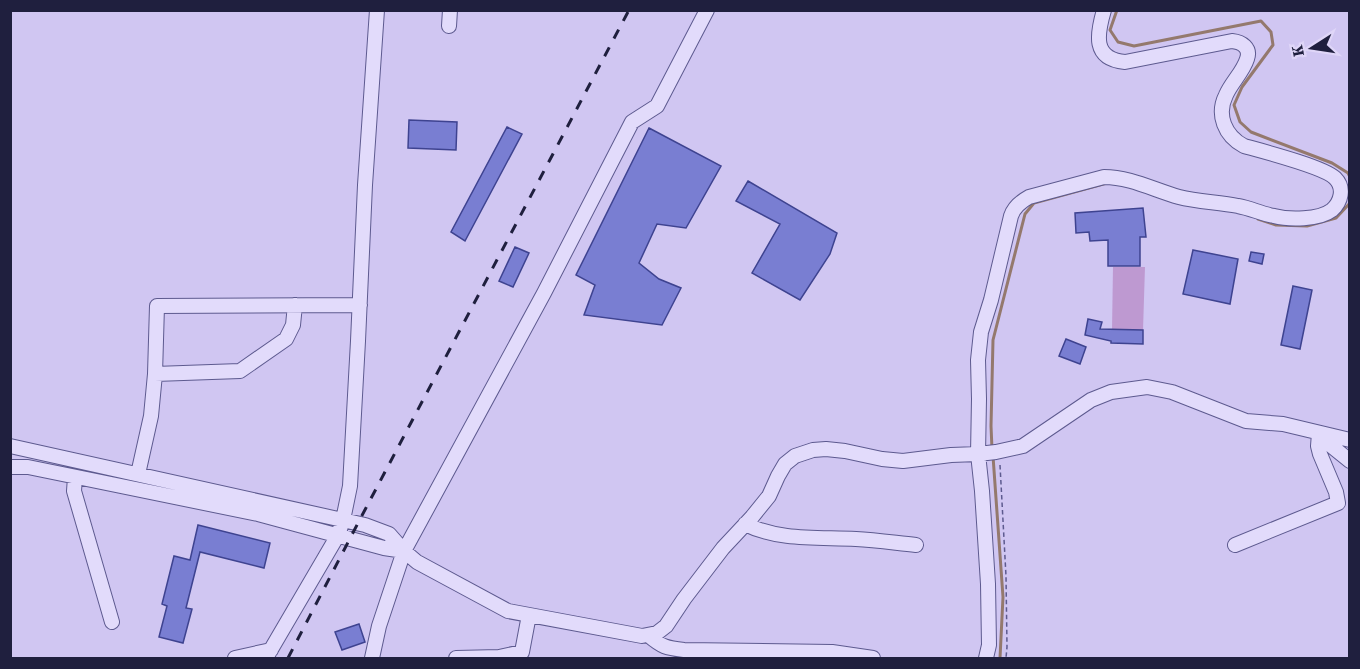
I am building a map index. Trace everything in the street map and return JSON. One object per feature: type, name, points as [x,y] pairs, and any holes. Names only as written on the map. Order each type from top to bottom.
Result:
[{"type":"street","points":[[235,658],[268,654],[338,535],[343,520],[350,486],[365,185],[377,10]]},
{"type":"street","points":[[449,26],[450,10]]},
{"type":"street","points":[[372,658],[379,626],[404,551],[544,293],[632,122],[657,106],[707,10]]},
{"type":"street","points":[[986,658],[989,645],[988,584],[982,491],[989,453],[979,399],[978,360],[981,332],[1015,208],[1029,197],[1104,177],[1116,177],[1181,197],[1240,206],[1276,217],[1319,217],[1331,211],[1341,197],[1340,185],[1332,176],[1319,169],[1244,146],[1234,140],[1227,130],[1222,118],[1223,104],[1225,96],[1247,60],[1247,49],[1242,44],[1232,41],[1119,62],[1107,56],[1098,42],[1098,31],[1104,10]]},
{"type":"street","points":[[155,374],[240,371],[286,339],[293,325],[295,305]]},
{"type":"street","points":[[138,474],[151,416],[157,306],[360,305]]},
{"type":"street","points":[[10,446],[365,525],[389,534],[417,562],[508,611],[642,636],[657,633],[666,626],[723,548],[769,496],[785,464],[795,456],[813,450],[845,451],[903,461],[989,453],[1023,446],[1091,400],[1112,392],[1147,387],[1172,392],[1246,421],[1283,424],[1350,440]]},
{"type":"street","points":[[1319,434],[1350,462]]},
{"type":"street","points":[[1235,545],[1338,503],[1336,492],[1320,454],[1319,434]]},
{"type":"street","points":[[10,467],[28,467],[258,514],[384,548],[404,551]]},
{"type":"street","points":[[75,477],[74,491],[112,622]]},
{"type":"street","points":[[745,524],[759,531],[773,534],[916,545]]},
{"type":"street","points":[[456,658],[499,657],[522,651],[529,615]]},
{"type":"street","points":[[648,635],[660,645],[684,650],[832,652],[873,658]]},
{"type":"path","points":[[989,453],[1001,514],[1006,576],[1008,646],[1006,658]]},
{"type":"shaded area","points":[[1113,267],[1145,267],[1143,330],[1112,330]]},
{"type":"building","points":[[409,120],[457,122],[456,150],[408,148]]},
{"type":"building","points":[[507,127],[522,134],[465,241],[451,232]]},
{"type":"building","points":[[649,128],[721,166],[686,228],[657,224],[639,263],[659,279],[681,288],[662,325],[584,315],[595,285],[576,275]]},
{"type":"building","points":[[748,181],[837,233],[830,254],[800,300],[752,273],[780,224],[736,201]]},
{"type":"building","points":[[1143,208],[1146,237],[1140,237],[1140,266],[1108,266],[1108,240],[1090,241],[1089,232],[1076,233],[1075,213]]},
{"type":"building","points":[[515,247],[529,253],[513,287],[499,281]]},
{"type":"building","points":[[1193,250],[1238,259],[1230,304],[1183,294]]},
{"type":"building","points":[[1251,252],[1264,254],[1262,264],[1249,261]]},
{"type":"building","points":[[1293,286],[1312,290],[1300,349],[1281,345]]},
{"type":"building","points":[[1088,319],[1102,322],[1100,329],[1143,330],[1143,344],[1111,343],[1111,341],[1085,335]]},
{"type":"building","points":[[1066,339],[1086,347],[1080,364],[1059,356]]},
{"type":"building","points":[[198,525],[270,543],[264,568],[200,552],[186,608],[192,609],[183,643],[159,637],[167,606],[162,604],[174,556],[190,560]]},
{"type":"building","points":[[359,624],[365,642],[342,650],[335,632]]},
{"type":"waterway","points":[[1117,10],[1110,30],[1118,42],[1134,46],[1261,21],[1271,32],[1273,45],[1242,87],[1234,105],[1240,122],[1251,132],[1332,163],[1348,173],[1350,177]]},
{"type":"waterway","points":[[992,449],[993,340],[1025,214],[1034,203],[1107,183]]},
{"type":"waterway","points":[[1258,219],[1276,225],[1307,226],[1336,218],[1350,203]]},
{"type":"waterway","points":[[993,456],[1003,597],[1000,658]]},
{"type":"railway","points":[[288,658],[629,10]]}]
